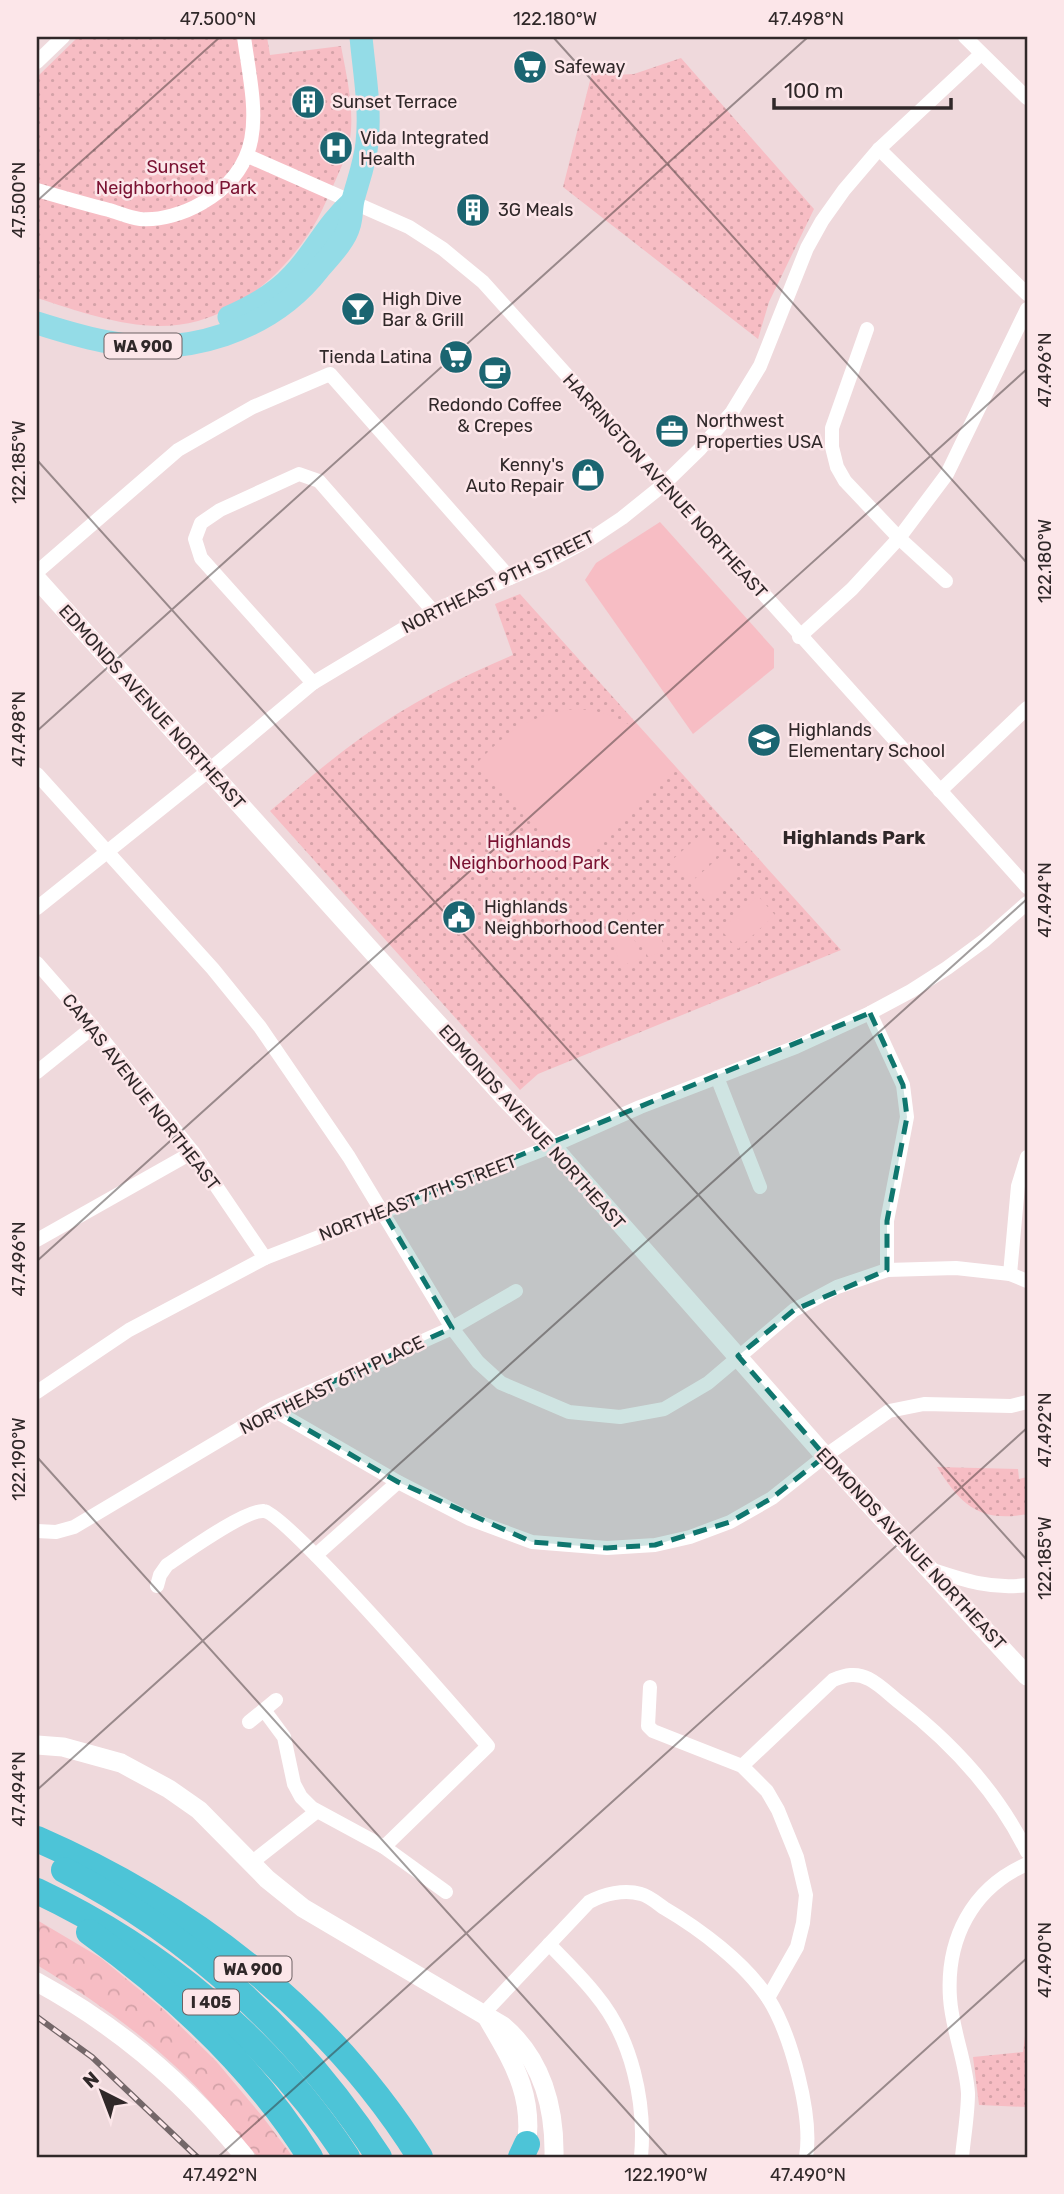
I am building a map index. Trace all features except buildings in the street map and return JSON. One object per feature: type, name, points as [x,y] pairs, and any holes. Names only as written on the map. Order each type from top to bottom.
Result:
[{"type":"highway","name":"WA 900","points":[[37,1839],[112,1875],[160,1902],[230,1950],[292,2003],[337,2048],[390,2111],[420,2157]]},
{"type":"highway","name":"I 405","points":[[37,1856],[133,1910],[227,1979],[308,2060],[355,2120],[379,2157]]},
{"type":"highway","name":"I 405","points":[[37,1891],[96,1920],[134,1944],[205,1997],[255,2043],[288,2079],[347,2157]]},
{"type":"highway","points":[[37,1900],[92,1935],[186,2010],[248,2073],[310,2157]]},
{"type":"main road","name":"WA 900","points":[[37,323],[110,343],[140,346],[194,343],[249,325],[267,316],[306,286],[349,227],[352,202],[364,165],[368,141],[368,110],[361,37]]},
{"type":"main road","name":"WA 900","points":[[37,307],[112,328],[166,331],[220,321],[243,311],[282,286],[312,251],[335,217],[352,202]]},
{"type":"main road","points":[[249,325],[253,315],[279,294],[282,286]]},
{"type":"street","points":[[37,62],[63,37]]},
{"type":"street","points":[[37,190],[140,219],[189,210],[208,200],[226,186],[248,156],[255,119],[244,37]]},
{"type":"street","points":[[965,37],[1027,98]]},
{"type":"street","name":"NORTHEAST 9TH STREET","points":[[37,908],[313,683],[433,611],[510,578],[592,538],[663,485],[703,446],[732,412],[760,366],[807,248],[844,190],[879,149],[981,54]]},
{"type":"street","points":[[879,149],[1027,294]]},
{"type":"street","name":"HARRINGTON AVENUE NORTHEAST","points":[[248,156],[409,227],[483,282],[1027,887]]},
{"type":"street","points":[[799,636],[852,589],[899,538],[947,474],[1027,309]]},
{"type":"street","points":[[867,329],[832,428],[832,447],[837,467],[845,481],[899,538],[946,581]]},
{"type":"street","points":[[37,572],[178,450],[253,407],[330,374],[510,578]]},
{"type":"street","points":[[313,683],[201,558],[195,539],[201,523],[220,510],[299,474],[319,481],[433,611]]},
{"type":"street","name":"EDMONDS AVENUE NORTHEAST","points":[[37,579],[208,771],[506,1099],[552,1146],[825,1456],[1027,1676]]},
{"type":"street","points":[[940,791],[1027,708]]},
{"type":"street","points":[[37,774],[213,969],[260,1027],[349,1157],[452,1328],[478,1363],[501,1383],[569,1412],[620,1417],[664,1409],[708,1383],[794,1310],[837,1287],[887,1270],[956,1268],[1010,1274],[1027,1281]]},
{"type":"street","name":"NORTHEAST 7TH STREET","points":[[37,1392],[129,1330],[265,1258],[552,1146],[640,1107],[796,1047],[870,1013],[947,968],[985,940],[1027,903]]},
{"type":"street","name":"CAMAS AVENUE NORTHEAST","points":[[37,963],[93,1027],[193,1152],[265,1258]]},
{"type":"street","points":[[870,1013],[903,1085],[908,1117],[887,1221],[887,1270]]},
{"type":"street","points":[[37,1072],[93,1027]]},
{"type":"street","points":[[718,1077],[760,1187]]},
{"type":"street","points":[[37,1240],[193,1152]]},
{"type":"street","points":[[1010,1274],[1018,1186],[1027,1157]]},
{"type":"street","name":"NORTHEAST 6TH PLACE","points":[[37,1531],[56,1532],[74,1527],[272,1409],[452,1328],[516,1291]]},
{"type":"street","points":[[272,1409],[398,1482],[470,1518],[533,1542],[607,1548],[667,1542],[690,1537],[730,1522],[772,1498],[889,1411],[924,1404],[1011,1406],[1027,1402]]},
{"type":"street","points":[[317,1555],[398,1482]]},
{"type":"street","points":[[157,1586],[167,1565],[247,1514],[264,1510],[280,1518],[317,1555],[488,1746],[384,1847]]},
{"type":"street","points":[[929,1569],[982,1586],[1027,1585]]},
{"type":"street","points":[[743,1766],[833,1680],[845,1674],[856,1675],[869,1679],[928,1724],[1002,1808],[1027,1852]]},
{"type":"street","points":[[650,1687],[648,1726],[653,1731],[743,1766],[767,1791],[778,1810],[797,1857],[806,1895],[803,1923],[797,1947],[768,1998]]},
{"type":"street","points":[[249,1722],[276,1700]]},
{"type":"street","points":[[264,1710],[284,1737],[297,1791],[316,1812],[384,1847],[446,1892]]},
{"type":"street","points":[[37,1745],[63,1747],[121,1763],[169,1789],[198,1810],[267,1879],[303,1908],[484,2012],[514,2035],[540,2074],[553,2115],[554,2157]]},
{"type":"street","points":[[251,1863],[316,1812]]},
{"type":"street","points":[[962,2157],[968,2092],[950,1998],[951,1961],[956,1939],[970,1909],[998,1881],[1027,1864]]},
{"type":"street","points":[[484,2012],[589,1902],[612,1893],[641,1894],[700,1929],[738,1964],[768,1998],[788,2043],[804,2094],[806,2157]]},
{"type":"street","points":[[549,1944],[597,1996],[618,2031],[637,2085],[642,2114],[640,2157]]},
{"type":"street","points":[[37,1982],[111,2028],[157,2064],[189,2094],[245,2157]]},
{"type":"street","points":[[484,2012],[508,2051],[522,2082],[528,2114],[524,2153]]},
{"type":"highlighted area","points":[[870,1013],[903,1085],[907,1117],[887,1221],[887,1270],[794,1310],[738,1356],[825,1456],[772,1498],[730,1522],[655,1545],[607,1548],[532,1542],[398,1482],[272,1409],[452,1328],[383,1211]]},
{"type":"green space","name":"Sunset Neighborhood Park","points":[[78,37],[267,37],[270,55],[341,46],[351,109],[351,130],[345,158],[316,222],[299,247],[275,275],[246,298],[198,321],[157,326],[116,321],[37,298],[37,77]]},
{"type":"green space","points":[[681,58],[814,209],[769,302],[758,339],[563,187],[595,61],[615,75],[634,74]]},
{"type":"green space","points":[[660,522],[774,649],[774,668],[693,734],[585,580],[596,563]]},
{"type":"green space","name":"Highlands Neighborhood Park","points":[[520,594],[841,950],[538,1074],[520,1090],[270,811],[338,755],[398,713],[474,672],[513,655],[495,604]]},
{"type":"green space","points":[[574,709],[605,714],[630,725],[651,743],[672,767],[595,844],[586,857],[572,859],[475,765],[518,727],[542,716]]},
{"type":"green space","points":[[701,834],[718,854],[689,880],[671,861]]},
{"type":"green space","points":[[723,854],[741,874],[708,904],[690,883]]},
{"type":"green space","points":[[758,896],[775,915],[738,949],[721,930]]},
{"type":"green space","points":[[650,908],[666,951],[648,957],[632,915]]},
{"type":"green space","points":[[627,918],[641,959],[621,966],[607,925]]},
{"type":"green space","points":[[937,1467],[1018,1469],[1019,1479],[1027,1477],[1027,1514],[996,1516],[973,1508],[955,1492]]},
{"type":"green space","points":[[37,1920],[101,1958],[164,2010],[216,2061],[293,2157],[258,2157],[197,2087],[143,2038],[109,2012],[37,1965]]},
{"type":"green space","points":[[1027,2020],[1027,2107],[979,2105],[973,2057],[1023,2052]]},
{"type":"railway","points":[[37,2017],[92,2057],[197,2157]]},
{"type":"place","name":"Safeway","points":[[530,67]]},
{"type":"place","name":"Sunset Terrace","points":[[308,102]]},
{"type":"place","name":"Vida Integrated Health","points":[[336,148]]},
{"type":"place","name":"3G Meals","points":[[473,210]]},
{"type":"place","name":"High Dive Bar & Grill","points":[[358,309]]},
{"type":"place","name":"Tienda Latina","points":[[456,357]]},
{"type":"place","name":"Redondo Coffee & Crepes","points":[[495,373]]},
{"type":"place","name":"Northwest Properties USA","points":[[672,431]]},
{"type":"place","name":"Kenny's Auto Repair","points":[[588,475]]},
{"type":"place","name":"Highlands Elementary School","points":[[764,740]]},
{"type":"place","name":"Highlands Neighborhood Center","points":[[459,917]]},
{"type":"district","name":"Highlands Park","points":[[854,837]]}]
